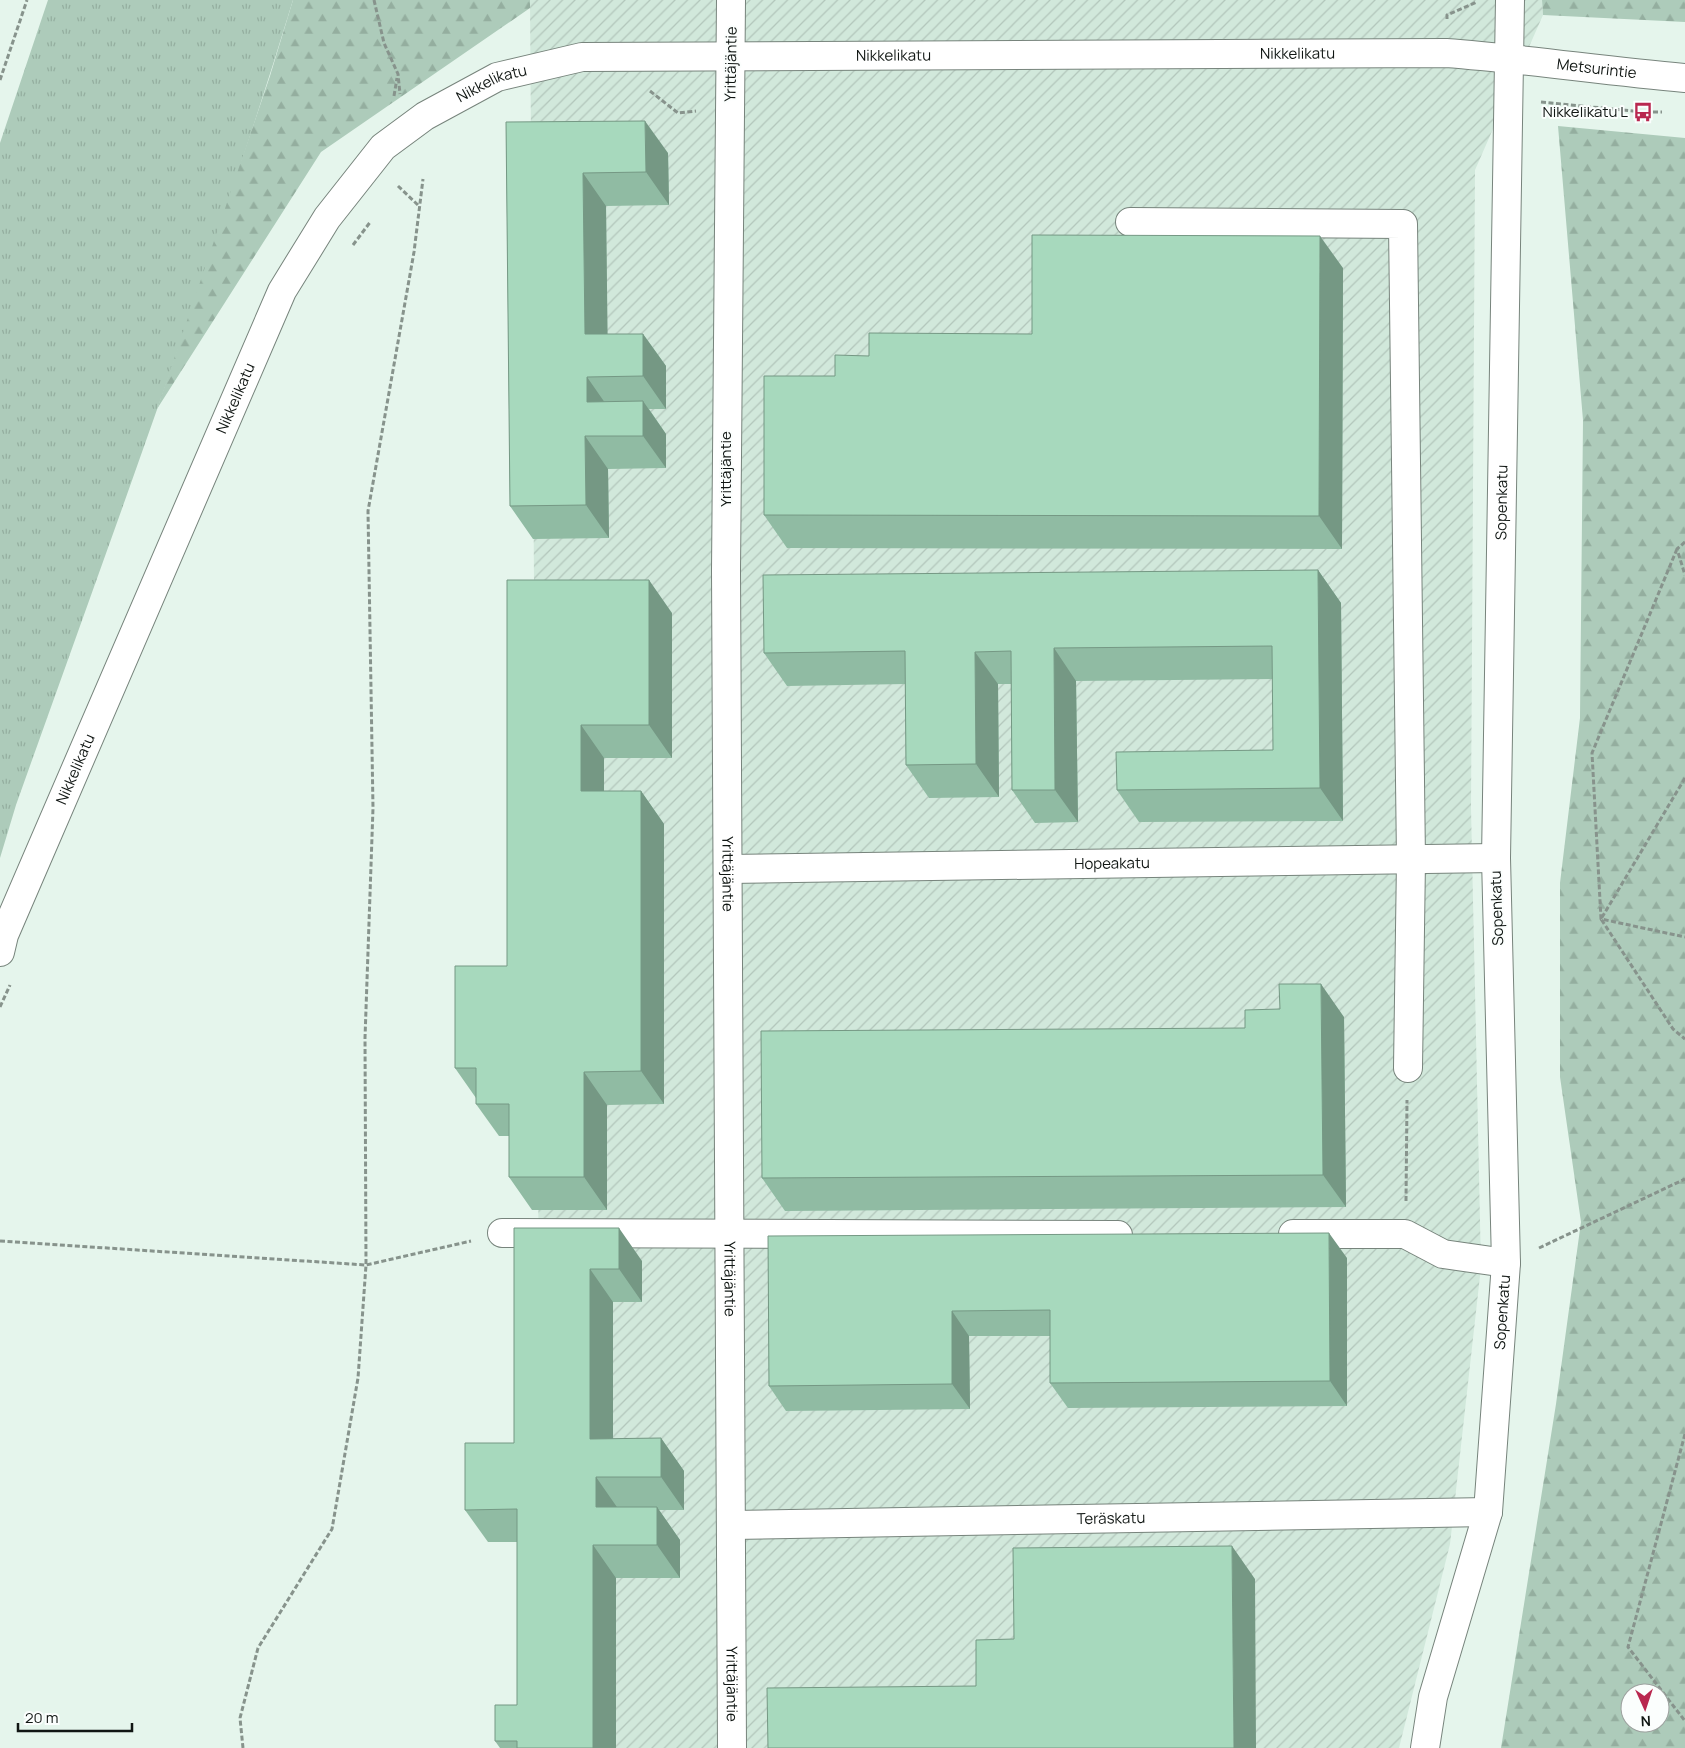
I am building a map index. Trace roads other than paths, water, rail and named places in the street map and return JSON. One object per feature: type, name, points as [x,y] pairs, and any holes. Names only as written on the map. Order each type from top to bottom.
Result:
[{"type":"street","name":"Yrittäjäntie","points":[[731,0],[726,561],[732,1748]]},
{"type":"street","name":"Sopenkatu","points":[[1425,1748],[1433,1697],[1488,1512],[1506,1263],[1496,858],[1510,98],[1510,0]]},
{"type":"street","name":"Nikkelikatu","points":[[0,952],[4,935],[282,291],[327,218],[384,147],[425,116],[497,77],[582,56],[1446,53],[1510,58]]},
{"type":"street","name":"Metsurintie","points":[[1510,58],[1608,72],[1685,78]]},
{"type":"street","points":[[1130,222],[1403,224],[1411,860],[1408,1068]]},
{"type":"street","name":"Hopeakatu","points":[[728,869],[1496,858]]},
{"type":"street","points":[[502,1233],[1147,1234]]},
{"type":"street","points":[[1266,1234],[1405,1234],[1443,1254],[1506,1263]]},
{"type":"street","name":"Teräskatu","points":[[732,1525],[1488,1512]]},
{"type":"place","name":"Nikkelikatu L","points":[[1643,112]]}]
